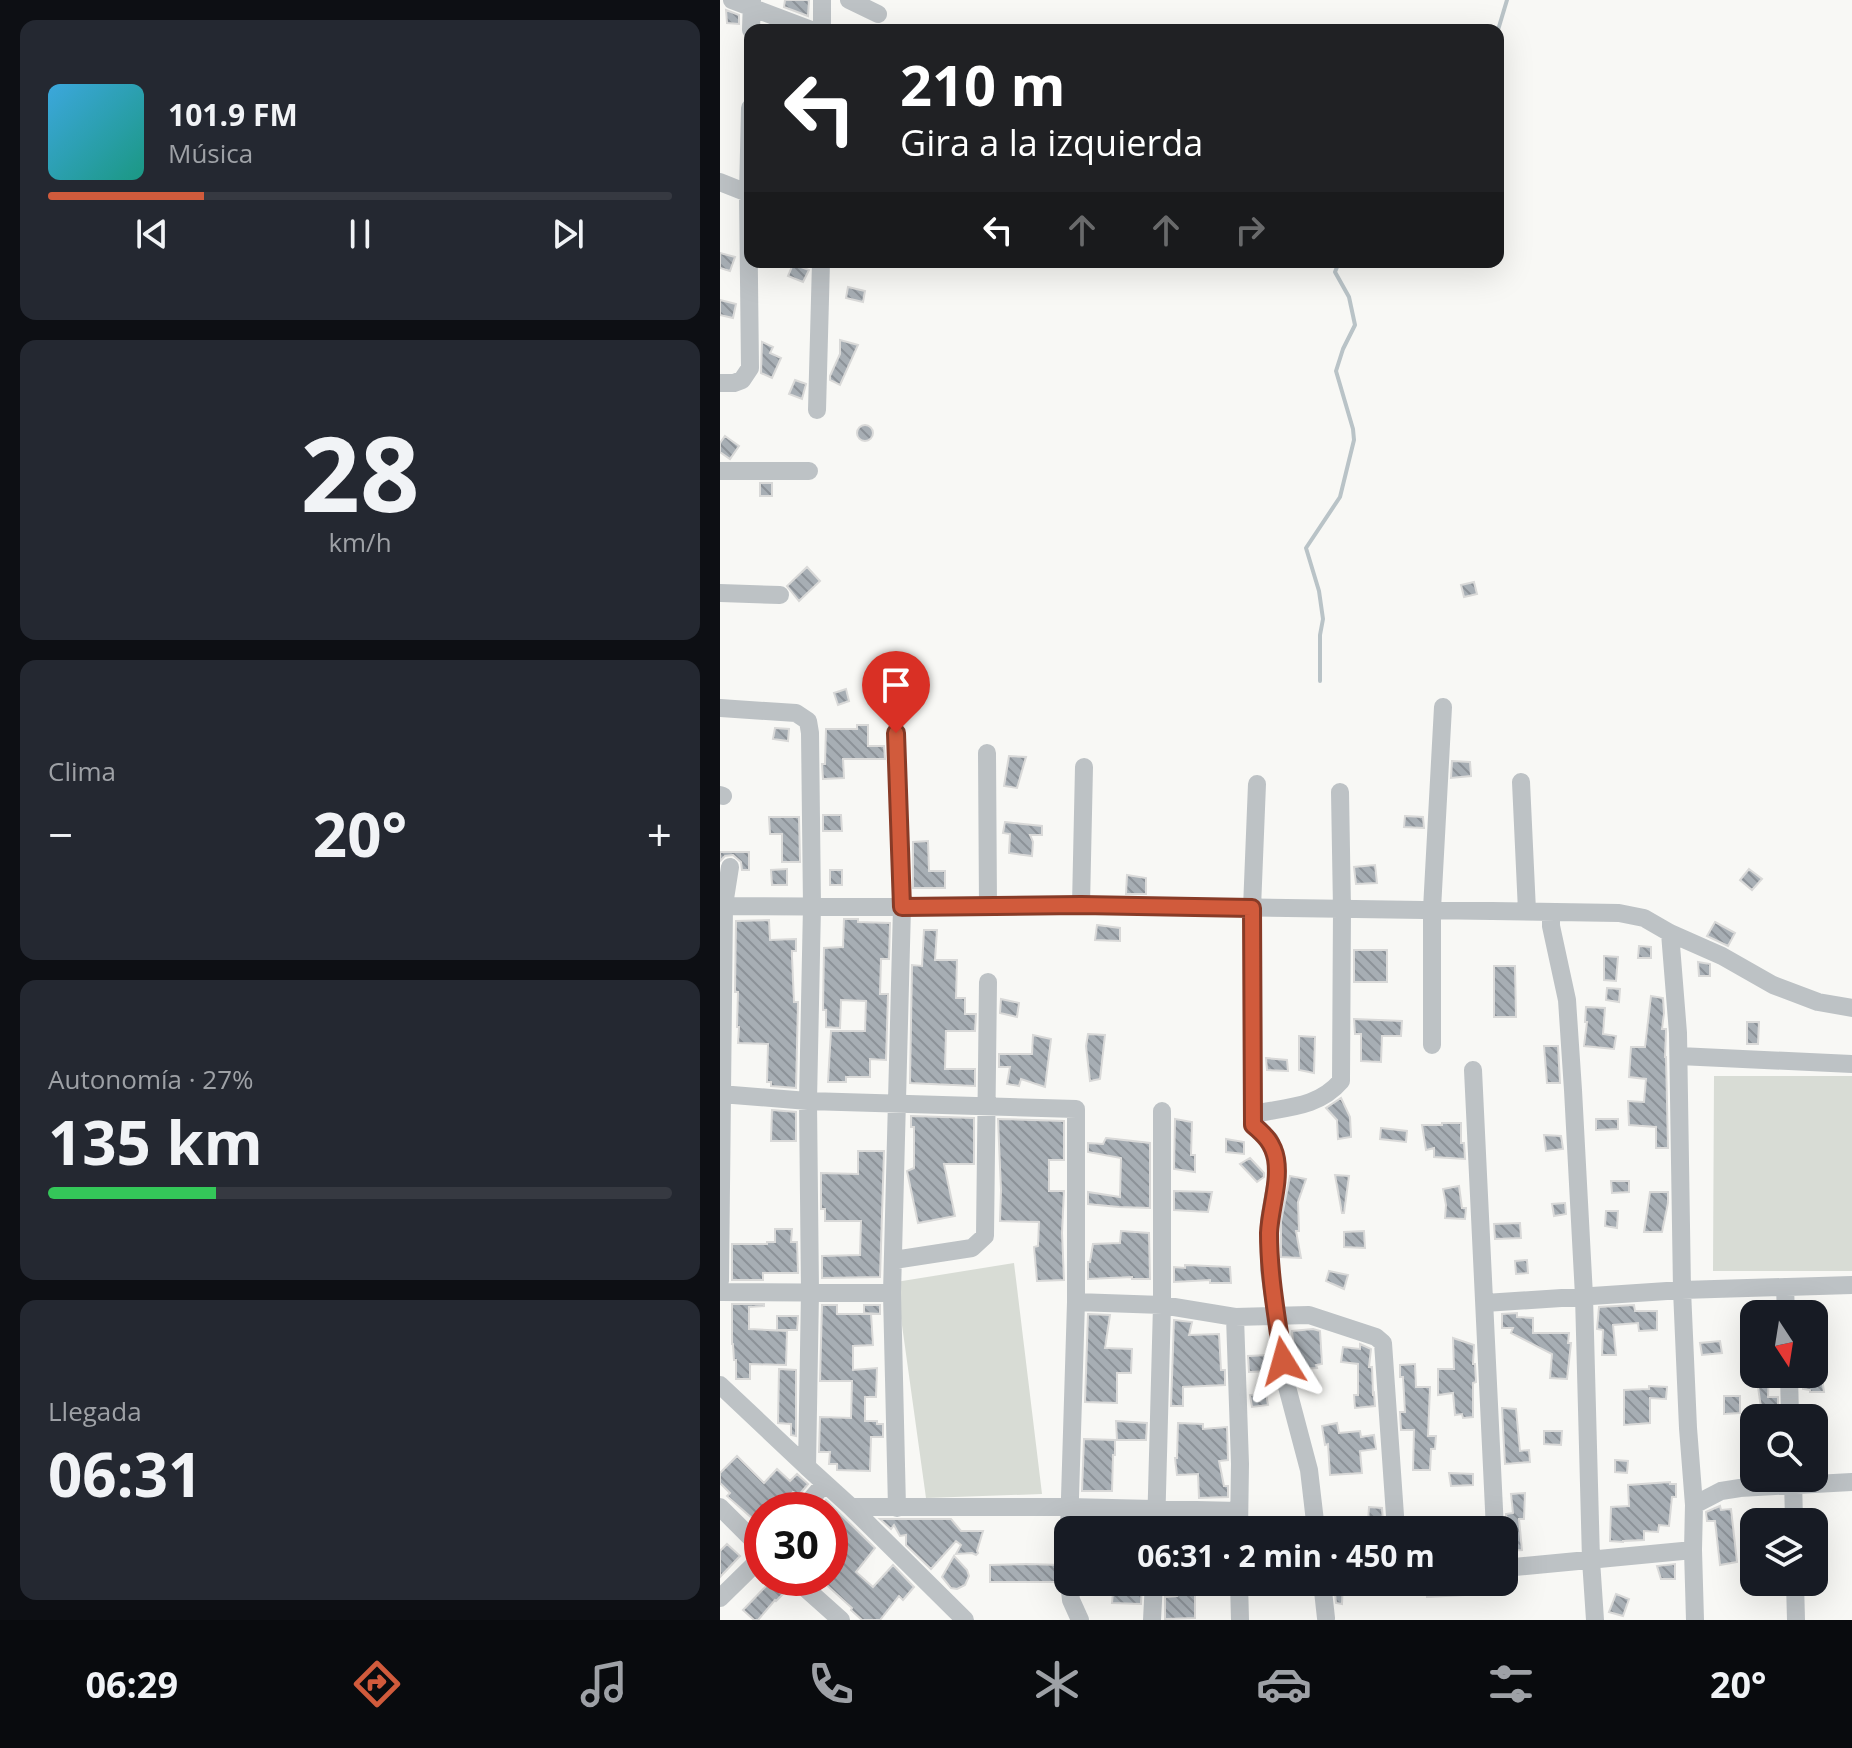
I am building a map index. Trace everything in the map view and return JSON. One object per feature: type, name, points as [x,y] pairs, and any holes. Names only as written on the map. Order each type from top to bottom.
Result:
[{"type":"street","points":[[732,0],[752,4],[797,24]]},
{"type":"street","points":[[822,0],[822,24]]},
{"type":"street","points":[[849,0],[878,14]]},
{"type":"street","points":[[751,24],[752,4]]},
{"type":"street","points":[[720,182],[744,192]]},
{"type":"street","points":[[720,383],[742,380],[750,368],[749,268]]},
{"type":"street","points":[[817,410],[821,268]]},
{"type":"street","points":[[720,471],[809,471]]},
{"type":"street","points":[[720,593],[780,595]]},
{"type":"street","points":[[1432,1045],[1432,909],[1443,707]]},
{"type":"street","points":[[720,708],[796,713],[808,721],[810,733],[812,906],[807,1467]]},
{"type":"street","points":[[896,733],[902,907],[892,1293],[897,1508]]},
{"type":"street","points":[[987,753],[988,906]]},
{"type":"street","points":[[1081,905],[1084,767]]},
{"type":"street","points":[[1521,782],[1527,911]]},
{"type":"street","points":[[1257,784],[1252,908],[1253,1125],[1270,1140],[1276,1160],[1269,1220],[1269,1270],[1286,1383],[1309,1470],[1314,1516]]},
{"type":"street","points":[[1253,1114],[1301,1107],[1324,1097],[1341,1081],[1340,792]]},
{"type":"street","points":[[720,1281],[722,906],[730,867]]},
{"type":"street","points":[[722,906],[1081,905],[1619,913],[1644,918],[1773,985],[1818,1002],[1852,1008]]},
{"type":"street","points":[[1551,912],[1551,926],[1567,1000],[1584,1296],[1595,1620]]},
{"type":"street","points":[[1670,933],[1679,1056],[1682,1290],[1694,1505],[1695,1620]]},
{"type":"street","points":[[894,1260],[972,1248],[985,1236],[988,982]]},
{"type":"street","points":[[1679,1056],[1852,1064]]},
{"type":"street","points":[[1473,1070],[1494,1516]]},
{"type":"street","points":[[721,1094],[808,1101],[1076,1109],[1076,1302],[1069,1516]]},
{"type":"street","points":[[1156,1516],[1162,1305],[1162,1111]]},
{"type":"street","points":[[1485,1303],[1682,1290],[1852,1285]]},
{"type":"street","points":[[1785,1287],[1785,1300]]},
{"type":"street","points":[[720,1292],[892,1293]]},
{"type":"street","points":[[1076,1302],[1162,1305],[1235,1317],[1309,1315],[1376,1337],[1383,1343],[1395,1516]]},
{"type":"street","points":[[1235,1317],[1239,1516]]},
{"type":"street","points":[[720,1385],[851,1507],[965,1620]]},
{"type":"street","points":[[1828,1482],[1852,1482]]},
{"type":"street","points":[[817,1492],[824,1484]]},
{"type":"street","points":[[1694,1505],[1721,1491],[1740,1489]]},
{"type":"street","points":[[720,1507],[744,1531]]},
{"type":"street","points":[[851,1507],[1156,1509],[1209,1516]]},
{"type":"street","points":[[1518,1567],[1693,1550]]},
{"type":"street","points":[[720,1598],[744,1575]]},
{"type":"street","points":[[814,1596],[841,1620]]},
{"type":"street","points":[[1071,1596],[1080,1620]]},
{"type":"street","points":[[1152,1620],[1153,1596]]},
{"type":"street","points":[[1239,1596],[1240,1620]]},
{"type":"street","points":[[1324,1596],[1326,1618]]},
{"type":"street","points":[[1795,1596],[1796,1620]]},
{"type":"shaded area","points":[[1714,1076],[1852,1076],[1852,1271],[1713,1271]]},
{"type":"shaded area","points":[[1014,1263],[1042,1494],[926,1498],[896,1282]]},
{"type":"building","points":[[785,0],[809,0],[808,16],[784,7]]},
{"type":"building","points":[[726,10],[739,15],[739,24],[727,23]]},
{"type":"building","points":[[720,253],[735,257],[730,271],[720,268]]},
{"type":"building","points":[[791,268],[809,270],[803,282],[788,276]]},
{"type":"building","points":[[848,287],[865,291],[863,302],[846,298]]},
{"type":"building","points":[[720,300],[736,304],[733,318],[720,315]]},
{"type":"building","points":[[840,340],[858,345],[840,385],[830,380],[830,376],[840,354]]},
{"type":"building","points":[[762,342],[773,347],[770,353],[781,358],[772,378],[761,373]]},
{"type":"building","points":[[795,380],[806,384],[802,399],[789,394]]},
{"type":"building","points":[[865,425],[871,427],[871,439],[865,441],[859,439],[857,433],[859,427]]},
{"type":"building","points":[[725,436],[739,446],[730,459],[720,452],[720,443]]},
{"type":"building","points":[[760,483],[772,483],[772,496],[760,496]]},
{"type":"building","points":[[807,567],[820,581],[799,601],[787,586]]},
{"type":"building","points":[[1474,582],[1477,594],[1464,597],[1461,585]]},
{"type":"building","points":[[846,689],[849,701],[838,705],[834,693]]},
{"type":"building","points":[[857,725],[868,725],[868,746],[884,746],[885,759],[843,759],[844,778],[823,779],[826,729],[857,729]]},
{"type":"building","points":[[775,728],[789,729],[788,741],[773,739]]},
{"type":"building","points":[[1009,756],[1026,757],[1017,788],[1004,786]]},
{"type":"building","points":[[1452,761],[1470,762],[1471,776],[1451,778]]},
{"type":"building","points":[[823,815],[841,815],[842,831],[823,831]]},
{"type":"building","points":[[1405,816],[1423,817],[1424,828],[1404,827]]},
{"type":"building","points":[[769,817],[799,817],[800,862],[782,862],[782,834],[770,834]]},
{"type":"building","points":[[1005,822],[1042,826],[1042,835],[1030,835],[1032,856],[1009,853],[1010,834],[1003,833]]},
{"type":"building","points":[[928,841],[929,871],[945,871],[945,888],[913,888],[913,842]]},
{"type":"building","points":[[720,852],[749,852],[749,870],[742,870],[741,862],[733,855],[725,856],[720,861]]},
{"type":"building","points":[[1375,865],[1377,883],[1356,884],[1354,867]]},
{"type":"building","points":[[787,869],[787,885],[772,885],[771,870]]},
{"type":"building","points":[[1749,869],[1762,879],[1752,890],[1740,880]]},
{"type":"building","points":[[830,870],[842,870],[842,885],[830,885]]},
{"type":"building","points":[[1127,875],[1146,878],[1146,894],[1126,894]]},
{"type":"building","points":[[844,919],[890,923],[889,959],[881,959],[880,994],[888,994],[886,1060],[870,1059],[870,1077],[846,1077],[846,1082],[828,1082],[831,1031],[865,1031],[866,1001],[841,1000],[840,1028],[826,1027],[826,1010],[823,1010],[824,948],[843,947]]},
{"type":"building","points":[[769,920],[770,940],[796,939],[796,951],[792,951],[792,957],[794,1002],[798,1002],[796,1088],[771,1086],[771,1082],[767,1082],[768,1044],[738,1043],[736,921]]},
{"type":"building","points":[[1715,922],[1735,933],[1728,946],[1707,936]]},
{"type":"building","points":[[1097,925],[1120,928],[1120,941],[1095,940]]},
{"type":"building","points":[[924,930],[937,930],[935,960],[957,960],[956,998],[965,998],[965,1014],[976,1014],[975,1031],[946,1031],[945,1069],[975,1069],[975,1086],[910,1083],[912,965],[922,966]]},
{"type":"building","points":[[1639,946],[1651,947],[1651,958],[1638,958]]},
{"type":"building","points":[[1354,950],[1387,950],[1387,982],[1354,982]]},
{"type":"building","points":[[1604,956],[1618,957],[1616,981],[1604,980]]},
{"type":"building","points":[[1698,962],[1710,964],[1710,976],[1699,976]]},
{"type":"building","points":[[1494,966],[1515,966],[1516,1017],[1494,1017]]},
{"type":"building","points":[[1607,988],[1620,989],[1619,1002],[1606,1000]]},
{"type":"building","points":[[1651,996],[1663,998],[1668,1148],[1656,1148],[1656,1127],[1629,1125],[1628,1101],[1644,1102],[1646,1079],[1629,1077],[1631,1047],[1645,1047]]},
{"type":"building","points":[[1001,999],[1019,1003],[1017,1017],[1000,1013]]},
{"type":"building","points":[[1586,1007],[1605,1008],[1603,1034],[1616,1036],[1614,1049],[1584,1046]]},
{"type":"building","points":[[1354,1019],[1402,1021],[1401,1036],[1382,1036],[1381,1062],[1361,1061],[1361,1034],[1355,1034]]},
{"type":"building","points":[[1747,1022],[1759,1022],[1758,1044],[1747,1044]]},
{"type":"building","points":[[1088,1034],[1105,1035],[1100,1079],[1090,1081],[1086,1046]]},
{"type":"building","points":[[1033,1035],[1051,1039],[1045,1087],[1021,1079],[1019,1086],[1007,1084],[1010,1067],[999,1067],[999,1054],[1032,1054]]},
{"type":"building","points":[[1299,1036],[1315,1037],[1314,1073],[1299,1070]]},
{"type":"building","points":[[1544,1046],[1558,1046],[1560,1083],[1547,1083]]},
{"type":"building","points":[[1266,1058],[1287,1060],[1288,1071],[1267,1070]]},
{"type":"building","points":[[1341,1098],[1350,1117],[1351,1137],[1338,1139],[1337,1120],[1326,1108]]},
{"type":"building","points":[[772,1110],[796,1112],[796,1141],[771,1141]]},
{"type":"building","points":[[911,1116],[974,1118],[974,1164],[944,1164],[955,1216],[918,1223],[907,1171],[914,1168]]},
{"type":"building","points":[[998,1119],[1064,1121],[1064,1160],[1049,1160],[1049,1191],[1064,1191],[1064,1280],[1037,1281],[1034,1247],[1038,1246],[1039,1222],[1000,1221]]},
{"type":"building","points":[[1175,1119],[1192,1122],[1191,1155],[1195,1155],[1195,1172],[1174,1169]]},
{"type":"building","points":[[1596,1119],[1618,1119],[1618,1129],[1596,1130]]},
{"type":"building","points":[[1461,1123],[1465,1159],[1434,1157],[1434,1148],[1426,1150],[1422,1125]]},
{"type":"building","points":[[1381,1128],[1407,1131],[1406,1142],[1380,1139]]},
{"type":"building","points":[[1544,1135],[1561,1136],[1563,1149],[1546,1151]]},
{"type":"building","points":[[1106,1138],[1150,1143],[1150,1208],[1088,1204],[1088,1192],[1120,1197],[1121,1158],[1088,1152],[1088,1143],[1103,1144]]},
{"type":"building","points":[[1226,1139],[1244,1142],[1244,1154],[1226,1152]]},
{"type":"building","points":[[858,1151],[884,1151],[880,1277],[822,1278],[822,1256],[860,1255],[861,1221],[825,1221],[825,1209],[821,1209],[821,1173],[858,1174]]},
{"type":"building","points":[[1250,1158],[1264,1173],[1264,1177],[1257,1182],[1240,1164]]},
{"type":"building","points":[[1335,1175],[1349,1176],[1344,1213],[1342,1213]]},
{"type":"building","points":[[1290,1176],[1306,1179],[1298,1202],[1299,1231],[1296,1231],[1301,1258],[1281,1257],[1281,1221]]},
{"type":"building","points":[[1611,1181],[1629,1181],[1629,1192],[1612,1193]]},
{"type":"building","points":[[1459,1186],[1462,1208],[1466,1208],[1465,1219],[1445,1218],[1443,1189]]},
{"type":"building","points":[[1174,1191],[1212,1192],[1208,1212],[1174,1210]]},
{"type":"building","points":[[1650,1192],[1668,1192],[1662,1232],[1644,1232]]},
{"type":"building","points":[[1565,1203],[1566,1214],[1554,1216],[1552,1204]]},
{"type":"building","points":[[1606,1211],[1618,1211],[1617,1228],[1605,1226]]},
{"type":"building","points":[[1520,1223],[1521,1238],[1495,1239],[1494,1224]]},
{"type":"building","points":[[775,1229],[792,1229],[791,1242],[797,1242],[798,1273],[763,1273],[763,1280],[732,1280],[732,1244],[775,1242]]},
{"type":"building","points":[[1121,1231],[1149,1233],[1150,1279],[1088,1279],[1088,1262],[1093,1244],[1120,1243]]},
{"type":"building","points":[[1364,1231],[1365,1248],[1344,1247],[1344,1232]]},
{"type":"building","points":[[1527,1260],[1528,1273],[1516,1274],[1515,1261]]},
{"type":"building","points":[[1185,1265],[1230,1267],[1231,1283],[1210,1283],[1210,1280],[1174,1282],[1174,1267],[1185,1268]]},
{"type":"building","points":[[1329,1271],[1348,1275],[1344,1289],[1326,1281]]},
{"type":"building","points":[[732,1304],[764,1304],[749,1307],[749,1329],[787,1331],[786,1365],[750,1364],[750,1379],[736,1379]]},
{"type":"building","points":[[822,1305],[837,1305],[837,1314],[871,1314],[873,1345],[853,1346],[853,1370],[877,1368],[876,1397],[865,1397],[865,1421],[883,1424],[883,1437],[871,1437],[870,1471],[837,1470],[837,1464],[829,1464],[830,1452],[819,1452],[820,1417],[851,1418],[852,1381],[820,1381]]},
{"type":"building","points":[[864,1305],[880,1305],[880,1314],[864,1313]]},
{"type":"building","points":[[1634,1305],[1635,1311],[1657,1311],[1657,1330],[1639,1331],[1638,1323],[1613,1325],[1616,1355],[1602,1355],[1603,1330],[1597,1329],[1599,1307]]},
{"type":"building","points":[[1517,1313],[1517,1317],[1533,1318],[1533,1333],[1569,1333],[1568,1343],[1571,1343],[1567,1379],[1550,1378],[1552,1354],[1511,1333],[1513,1328],[1502,1328],[1502,1314]]},
{"type":"building","points":[[1088,1314],[1110,1315],[1105,1348],[1132,1349],[1131,1373],[1117,1373],[1117,1403],[1085,1402]]},
{"type":"building","points":[[777,1316],[798,1316],[797,1330],[777,1330]]},
{"type":"building","points":[[1174,1320],[1192,1322],[1189,1335],[1219,1334],[1221,1370],[1225,1370],[1225,1385],[1183,1387],[1183,1406],[1171,1406]]},
{"type":"building","points":[[1292,1331],[1320,1331],[1322,1364],[1316,1365],[1317,1368],[1296,1369]]},
{"type":"building","points":[[1453,1338],[1474,1345],[1476,1382],[1473,1383],[1473,1417],[1455,1415],[1453,1393],[1438,1395],[1438,1369],[1454,1369]]},
{"type":"building","points":[[1720,1341],[1722,1353],[1702,1355],[1700,1343]]},
{"type":"building","points":[[1360,1344],[1371,1349],[1369,1367],[1372,1367],[1375,1406],[1355,1408],[1358,1364],[1341,1362],[1343,1347],[1360,1349]]},
{"type":"building","points":[[1269,1355],[1270,1371],[1249,1372],[1248,1356]]},
{"type":"building","points":[[1415,1364],[1416,1387],[1430,1387],[1428,1436],[1436,1436],[1435,1449],[1431,1449],[1430,1470],[1413,1470],[1414,1430],[1401,1430],[1400,1412],[1405,1412],[1400,1365]]},
{"type":"building","points":[[779,1369],[796,1370],[796,1436],[791,1435],[791,1424],[778,1423]]},
{"type":"building","points":[[1649,1386],[1667,1387],[1666,1399],[1650,1398],[1650,1423],[1624,1425],[1624,1390],[1649,1389]]},
{"type":"building","points":[[1758,1388],[1768,1388],[1768,1397],[1778,1397],[1778,1404],[1760,1404]]},
{"type":"building","points":[[1823,1388],[1824,1392],[1810,1392],[1803,1389]]},
{"type":"building","points":[[1266,1393],[1268,1405],[1252,1407],[1250,1395]]},
{"type":"building","points":[[1724,1396],[1740,1396],[1740,1413],[1724,1414]]},
{"type":"building","points":[[1502,1408],[1516,1409],[1520,1451],[1529,1450],[1530,1462],[1505,1464]]},
{"type":"building","points":[[1116,1421],[1147,1423],[1146,1440],[1117,1440]]},
{"type":"building","points":[[1178,1423],[1203,1424],[1203,1429],[1227,1427],[1228,1460],[1219,1461],[1224,1486],[1228,1486],[1228,1497],[1199,1498],[1198,1474],[1177,1475]]},
{"type":"building","points":[[1337,1423],[1339,1433],[1360,1431],[1361,1437],[1374,1435],[1376,1449],[1360,1451],[1362,1473],[1330,1475],[1328,1444],[1325,1445],[1322,1426]]},
{"type":"building","points":[[1544,1431],[1562,1431],[1561,1445],[1544,1444]]},
{"type":"building","points":[[1084,1439],[1115,1440],[1112,1491],[1082,1491]]},
{"type":"building","points":[[737,1456],[764,1483],[777,1469],[790,1481],[797,1474],[808,1484],[801,1492],[744,1492],[744,1511],[727,1496],[730,1493],[720,1483],[720,1473]]},
{"type":"building","points":[[1615,1460],[1628,1461],[1627,1473],[1615,1472]]},
{"type":"building","points":[[1449,1473],[1473,1474],[1473,1485],[1451,1486]]},
{"type":"building","points":[[1676,1484],[1676,1497],[1672,1497],[1669,1526],[1659,1525],[1658,1532],[1644,1531],[1644,1540],[1610,1541],[1611,1507],[1629,1506],[1628,1485]]},
{"type":"building","points":[[1525,1493],[1524,1519],[1519,1519],[1522,1550],[1518,1550],[1518,1516],[1506,1516],[1513,1513],[1511,1494]]},
{"type":"building","points":[[1720,1506],[1721,1510],[1731,1509],[1737,1562],[1720,1565],[1715,1521],[1707,1521],[1706,1512]]},
{"type":"building","points":[[1369,1507],[1382,1508],[1383,1516],[1368,1516]]},
{"type":"building","points":[[880,1519],[951,1519],[961,1531],[983,1531],[978,1553],[956,1554],[961,1545],[956,1541],[931,1569],[906,1545],[906,1535],[900,1536],[894,1525],[891,1529]]},
{"type":"building","points":[[848,1522],[875,1548],[856,1572],[873,1587],[893,1565],[914,1587],[903,1600],[899,1596],[880,1620],[862,1620],[839,1596],[848,1596]]},
{"type":"building","points":[[727,1544],[740,1556],[720,1577],[720,1551]]},
{"type":"building","points":[[954,1556],[969,1576],[965,1585],[957,1589],[951,1588],[942,1577]]},
{"type":"building","points":[[1675,1564],[1675,1579],[1661,1579],[1657,1566]]},
{"type":"building","points":[[990,1565],[1054,1565],[1054,1582],[990,1582]]},
{"type":"building","points":[[1616,1594],[1629,1599],[1623,1616],[1609,1612]]},
{"type":"building","points":[[757,1596],[781,1596],[758,1620],[743,1610]]},
{"type":"building","points":[[1113,1596],[1141,1596],[1141,1604],[1112,1603]]},
{"type":"building","points":[[1195,1596],[1195,1618],[1165,1619],[1165,1597]]},
{"type":"building","points":[[1335,1596],[1342,1596],[1342,1604],[1336,1603]]},
{"type":"waterway","points":[[1500,24],[1507,0]]},
{"type":"waterway","points":[[1320,681],[1323,619],[1319,591],[1306,548],[1340,497],[1354,440],[1336,371],[1355,325],[1349,297],[1335,272],[1337,268]]},
{"type":"route","points":[[896,733],[902,907],[1081,905],[1252,908],[1253,1125],[1270,1140],[1276,1160],[1269,1220],[1269,1270],[1283,1361]]}]
